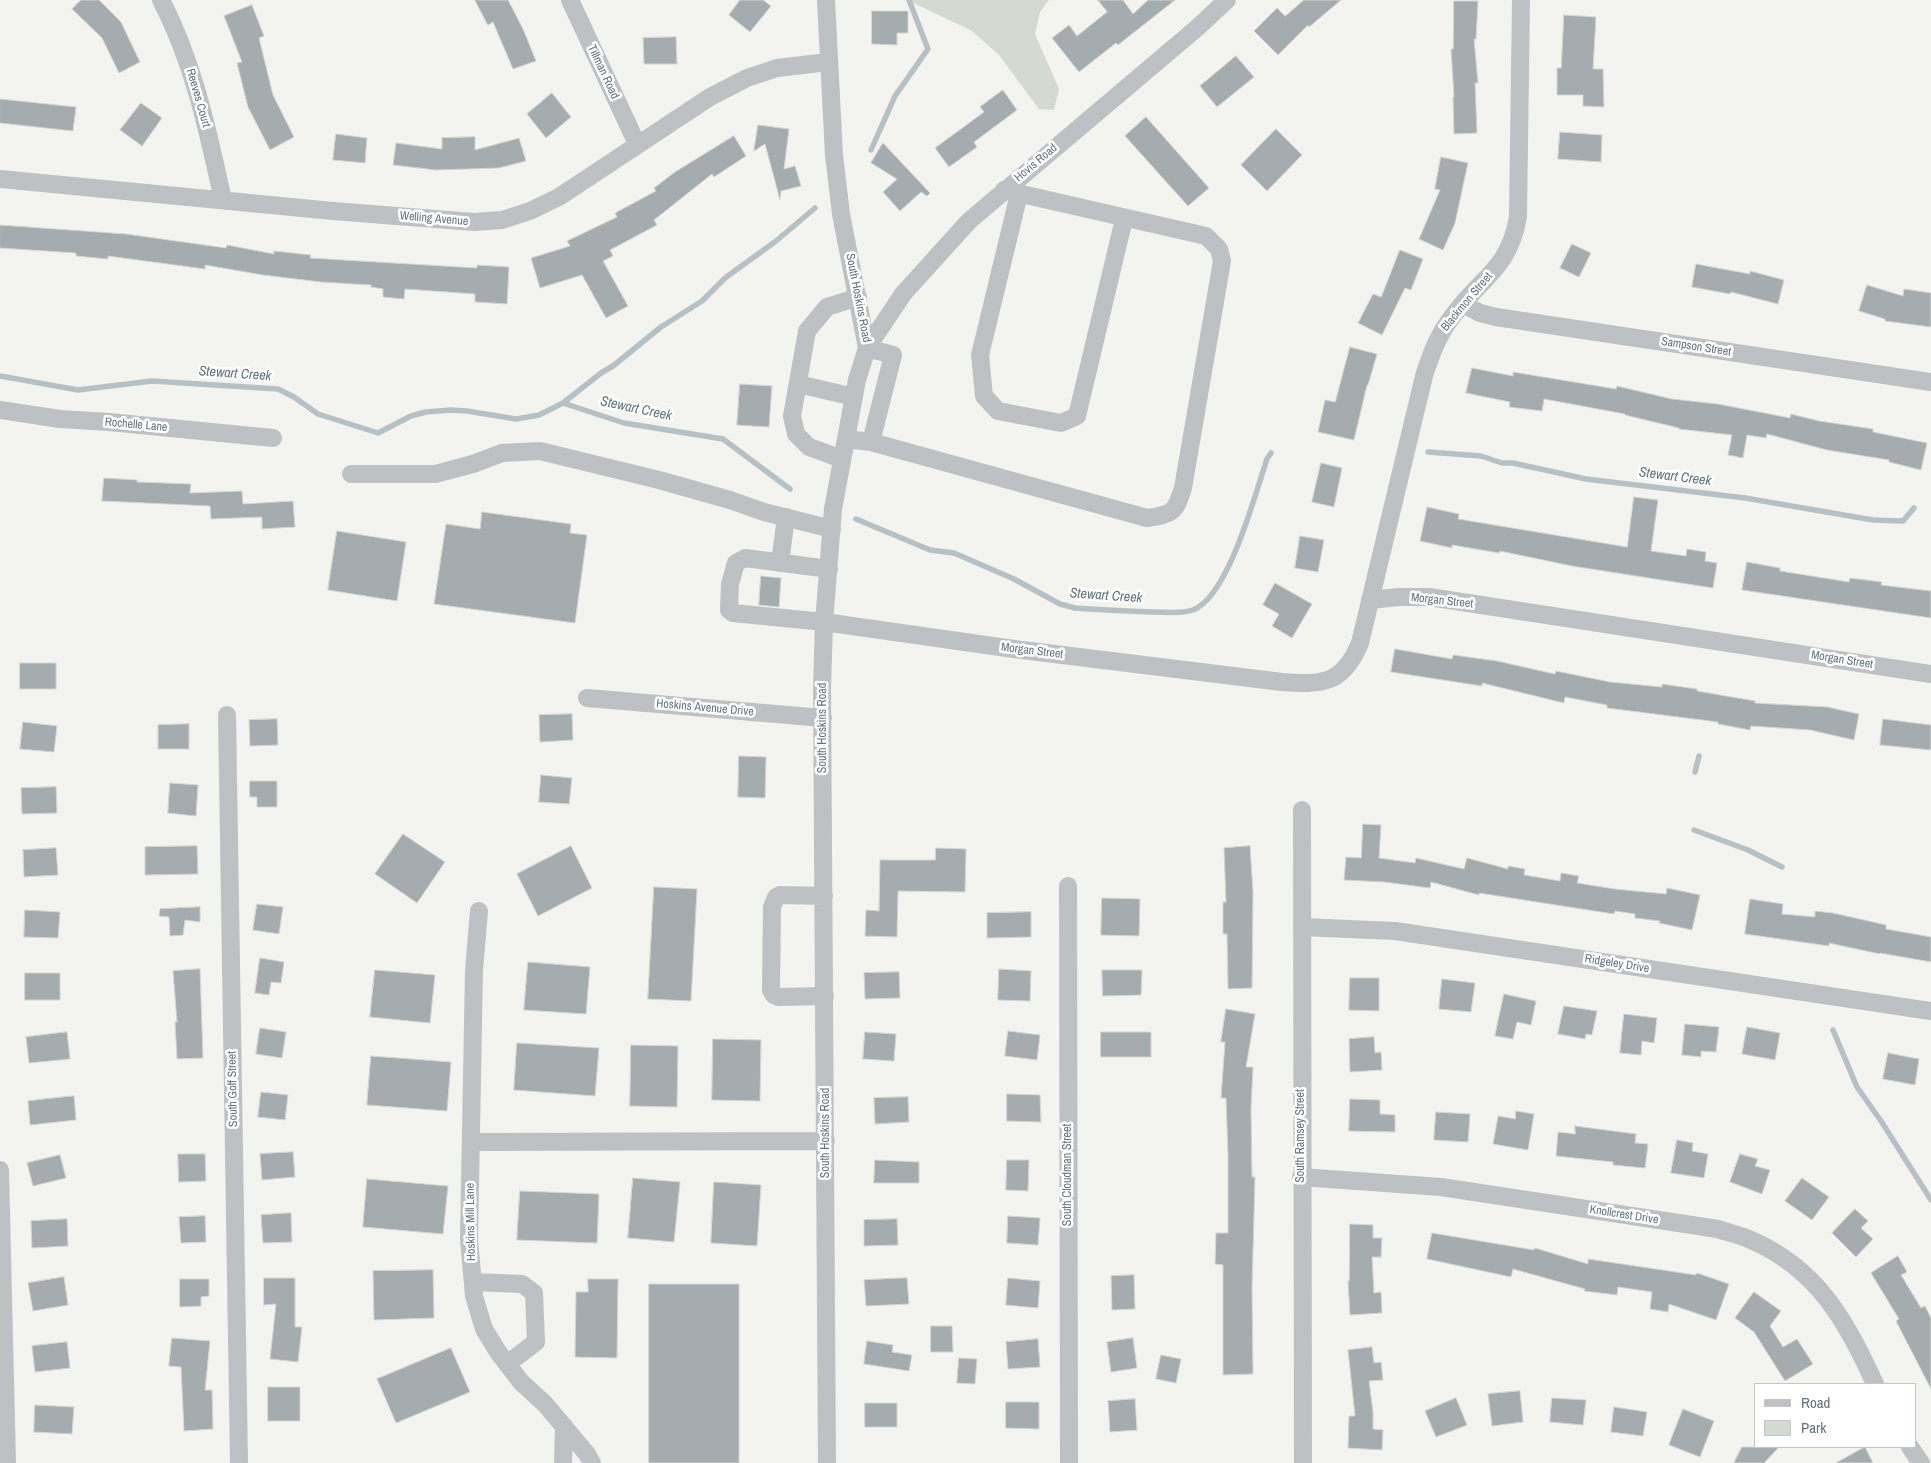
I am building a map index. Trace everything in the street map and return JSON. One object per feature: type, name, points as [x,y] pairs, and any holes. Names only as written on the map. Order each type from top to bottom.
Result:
[{"type":"street","name":"Reeves Court","points":[[161,0],[188,64],[204,117],[223,200]]},
{"type":"street","name":"Tillman Road","points":[[570,0],[637,144]]},
{"type":"street","name":"South Hoskins Road","points":[[826,0],[834,156],[842,214],[868,348],[857,380],[842,459],[832,529],[824,622],[827,1463]]},
{"type":"street","name":"Hovis Road","points":[[868,348],[903,294],[969,221],[1011,192],[1227,0]]},
{"type":"street","name":"Blackmon Street","points":[[1370,600],[1432,350],[1453,315],[1500,264],[1509,250],[1516,228],[1518,216],[1521,0]]},
{"type":"street","name":"Welling Avenue","points":[[0,179],[474,222],[502,220],[530,212],[559,197],[710,97],[748,78],[777,68],[828,62]]},
{"type":"street","points":[[846,439],[870,442],[1147,518],[1166,515],[1177,506],[1183,488],[1222,261],[1219,249],[1206,236],[1011,192],[980,355],[984,396],[998,411],[1061,423],[1077,416],[1124,219]]},
{"type":"street","points":[[842,459],[809,447],[796,434],[792,416],[808,331],[827,306],[858,297]]},
{"type":"street","name":"Sampson Street","points":[[1463,304],[1480,313],[1496,317],[1931,382]]},
{"type":"street","points":[[868,348],[893,355],[870,442]]},
{"type":"street","points":[[798,384],[854,397]]},
{"type":"street","name":"Rochelle Lane","points":[[0,410],[60,419],[273,438]]},
{"type":"street","points":[[351,474],[435,474],[473,464],[502,452],[540,451],[668,483],[832,529]]},
{"type":"street","points":[[786,517],[780,563],[828,569]]},
{"type":"street","name":"Morgan Street","points":[[780,563],[744,558],[736,564],[730,584],[729,610],[734,613],[824,622],[1034,651],[1312,684],[1336,676],[1349,666],[1354,659],[1360,644],[1370,600],[1399,597],[1429,598],[1931,674]]},
{"type":"street","name":"Hoskins Avenue Drive","points":[[588,698],[823,718]]},
{"type":"street","name":"South Goff Street","points":[[227,716],[239,1463]]},
{"type":"street","name":"South Ramsey Street","points":[[1302,810],[1301,1177],[1303,1463]]},
{"type":"street","name":"South Cloudman Street","points":[[1068,886],[1069,1463]]},
{"type":"street","points":[[824,896],[780,895],[776,897],[772,908],[771,990],[774,996],[778,997],[825,996]]},
{"type":"street","name":"Hoskins Mill Lane","points":[[479,911],[474,970],[469,1240],[474,1296],[484,1330],[507,1364],[520,1382],[545,1404],[564,1426],[592,1463]]},
{"type":"street","name":"Ridgeley Drive","points":[[1302,926],[1394,931],[1931,1011]]},
{"type":"street","points":[[471,1142],[826,1140]]},
{"type":"street","points":[[0,1170],[8,1463]]},
{"type":"street","name":"Knollcrest Drive","points":[[1301,1177],[1441,1187],[1718,1230],[1750,1239],[1778,1253],[1817,1286],[1842,1318],[1855,1340],[1875,1383]]},
{"type":"street","points":[[473,1282],[522,1284],[534,1293],[536,1342],[507,1364]]},
{"type":"street","points":[[563,1463],[564,1426]]},
{"type":"street","points":[[1911,1448],[1921,1463]]},
{"type":"green space","points":[[907,0],[1049,0],[1040,12],[1035,34],[1059,89],[1054,110],[1039,109],[999,55],[972,31]]},
{"type":"building","points":[[81,0],[99,0],[121,22],[140,62],[119,73],[102,38],[72,9]]},
{"type":"building","points":[[475,0],[508,0],[523,29],[536,61],[513,69],[493,22],[488,25]]},
{"type":"building","points":[[740,0],[763,0],[771,6],[750,32],[729,15]]},
{"type":"building","points":[[1098,0],[1123,0],[1133,14],[1148,0],[1175,0],[1118,45],[1116,43],[1079,72],[1052,38],[1069,25],[1077,36],[1107,12]]},
{"type":"building","points":[[1304,0],[1341,0],[1309,27],[1308,25],[1278,55],[1254,31],[1277,8],[1285,16]]},
{"type":"building","points":[[1454,1],[1478,1],[1476,39],[1474,39],[1478,83],[1475,83],[1477,133],[1454,134],[1451,49],[1453,49]]},
{"type":"building","points":[[252,5],[264,36],[259,38],[273,95],[294,137],[270,150],[248,107],[237,63],[242,62],[224,16]]},
{"type":"building","points":[[872,11],[908,11],[908,33],[897,33],[897,45],[872,44]]},
{"type":"building","points":[[1564,15],[1596,17],[1593,69],[1603,69],[1604,107],[1583,106],[1583,95],[1557,95],[1557,68],[1561,68]]},
{"type":"building","points":[[676,37],[677,64],[644,64],[643,38]]},
{"type":"building","points":[[1236,56],[1254,77],[1217,107],[1200,86]]},
{"type":"building","points":[[1003,90],[1017,110],[974,142],[977,147],[949,167],[935,148],[984,112],[980,107]]},
{"type":"building","points":[[552,93],[571,117],[546,138],[527,114]]},
{"type":"building","points":[[0,99],[76,107],[73,131],[0,123]]},
{"type":"building","points":[[141,103],[162,118],[142,146],[120,130]]},
{"type":"building","points":[[1146,117],[1209,188],[1188,206],[1125,136]]},
{"type":"building","points":[[758,125],[789,129],[784,169],[795,166],[801,186],[781,191],[780,200],[765,144],[754,151]]},
{"type":"building","points":[[1276,129],[1302,155],[1267,191],[1241,165]]},
{"type":"building","points":[[1560,132],[1602,135],[1601,162],[1558,159]]},
{"type":"building","points":[[336,134],[367,138],[365,163],[333,160]]},
{"type":"building","points":[[734,136],[746,156],[714,177],[712,174],[654,220],[657,225],[610,250],[613,256],[603,261],[628,306],[606,318],[582,275],[540,288],[531,258],[570,246],[567,241],[617,217],[615,213],[656,191],[654,188],[675,172]]},
{"type":"building","points":[[475,137],[475,150],[519,138],[526,161],[499,168],[436,170],[393,165],[396,143],[442,149],[442,138]]},
{"type":"building","points":[[883,143],[930,193],[927,196],[921,192],[900,211],[883,192],[897,179],[871,163]]},
{"type":"building","points":[[1441,157],[1468,163],[1455,223],[1443,250],[1419,239],[1440,190],[1435,189]]},
{"type":"building","points":[[0,225],[126,234],[226,248],[227,245],[274,254],[274,251],[311,255],[310,258],[477,268],[477,265],[509,267],[507,304],[475,302],[475,294],[405,289],[404,299],[383,297],[383,289],[371,287],[371,285],[321,282],[205,265],[205,269],[108,256],[108,259],[76,256],[76,253],[0,248]]},
{"type":"building","points":[[1572,244],[1591,253],[1579,277],[1560,268]]},
{"type":"building","points":[[1400,250],[1423,259],[1411,290],[1405,288],[1382,335],[1358,323],[1373,294],[1381,297]]},
{"type":"building","points":[[1696,264],[1750,274],[1750,271],[1784,280],[1778,304],[1731,292],[1730,294],[1692,287]]},
{"type":"building","points":[[1867,285],[1903,296],[1904,289],[1931,293],[1931,327],[1885,321],[1885,319],[1859,311]]},
{"type":"building","points":[[1350,347],[1377,354],[1367,385],[1354,440],[1318,432],[1325,400],[1335,402]]},
{"type":"building","points":[[1472,368],[1513,376],[1513,372],[1616,389],[1617,386],[1672,399],[1718,404],[1790,418],[1791,414],[1819,421],[1873,429],[1873,432],[1927,443],[1921,470],[1889,462],[1889,460],[1827,450],[1767,434],[1766,438],[1747,435],[1743,458],[1728,455],[1732,435],[1679,429],[1625,414],[1544,399],[1542,411],[1509,407],[1510,402],[1466,393]]},
{"type":"building","points":[[740,384],[772,386],[769,427],[737,425]]},
{"type":"building","points":[[1321,463],[1342,468],[1334,507],[1312,502]]},
{"type":"building","points":[[104,478],[137,480],[137,482],[191,484],[190,493],[242,491],[243,504],[293,501],[295,527],[262,529],[262,517],[211,519],[210,506],[102,501]]},
{"type":"building","points":[[1634,497],[1658,500],[1651,551],[1686,556],[1687,549],[1706,552],[1705,561],[1717,563],[1713,588],[1572,566],[1500,551],[1499,553],[1452,545],[1452,548],[1420,541],[1427,507],[1459,514],[1458,519],[1627,547]]},
{"type":"building","points":[[482,512],[571,524],[570,533],[587,535],[575,623],[434,604],[446,524],[480,529]]},
{"type":"building","points":[[337,531],[406,542],[397,601],[328,590]]},
{"type":"building","points":[[1300,536],[1324,540],[1318,572],[1295,568]]},
{"type":"building","points":[[1747,562],[1780,568],[1780,571],[1849,582],[1850,578],[1882,582],[1881,585],[1931,591],[1931,618],[1742,590]]},
{"type":"building","points":[[761,576],[781,578],[779,607],[759,605]]},
{"type":"building","points":[[1275,583],[1312,604],[1292,638],[1272,626],[1279,614],[1263,605]]},
{"type":"building","points":[[1395,649],[1452,659],[1453,655],[1497,661],[1555,674],[1556,671],[1610,682],[1662,687],[1662,684],[1697,689],[1697,691],[1755,701],[1755,703],[1827,707],[1859,714],[1854,740],[1810,730],[1751,726],[1750,730],[1718,724],[1718,722],[1607,708],[1607,705],[1565,697],[1564,703],[1482,683],[1482,686],[1391,672]]},
{"type":"building","points":[[20,663],[56,663],[56,689],[20,689]]},
{"type":"building","points":[[572,714],[573,740],[540,742],[539,715]]},
{"type":"building","points":[[277,719],[278,745],[250,746],[249,720]]},
{"type":"building","points":[[1883,719],[1931,725],[1931,750],[1880,745]]},
{"type":"building","points":[[23,722],[57,726],[54,752],[20,749]]},
{"type":"building","points":[[189,724],[189,749],[158,749],[158,725]]},
{"type":"building","points":[[739,756],[766,757],[765,798],[738,797]]},
{"type":"building","points":[[541,775],[572,778],[569,804],[539,802]]},
{"type":"building","points":[[250,781],[277,781],[277,807],[257,807],[257,797],[250,797]]},
{"type":"building","points":[[170,783],[198,785],[196,816],[168,813]]},
{"type":"building","points":[[56,787],[57,813],[22,814],[21,788]]},
{"type":"building","points":[[1363,824],[1381,825],[1379,858],[1415,863],[1416,858],[1464,869],[1467,858],[1508,869],[1508,866],[1525,869],[1524,875],[1560,881],[1561,873],[1579,876],[1577,883],[1666,894],[1667,888],[1700,895],[1692,930],[1659,923],[1660,921],[1635,918],[1635,914],[1615,911],[1614,914],[1479,893],[1479,895],[1431,882],[1430,888],[1384,882],[1344,880],[1346,857],[1361,858]]},
{"type":"building","points":[[403,834],[445,862],[417,903],[375,874]]},
{"type":"building","points":[[197,846],[198,874],[145,875],[145,847]]},
{"type":"building","points":[[571,846],[592,888],[538,916],[517,874]]},
{"type":"building","points":[[1250,846],[1253,892],[1252,988],[1228,989],[1227,934],[1223,934],[1223,902],[1226,902],[1224,848]]},
{"type":"building","points":[[56,848],[58,875],[24,877],[23,850]]},
{"type":"building","points":[[936,848],[966,849],[965,892],[898,891],[897,937],[865,936],[866,910],[879,911],[880,860],[935,860]]},
{"type":"building","points":[[654,887],[697,889],[691,1001],[648,999]]},
{"type":"building","points":[[1102,898],[1140,899],[1139,936],[1101,935]]},
{"type":"building","points":[[1750,899],[1783,904],[1782,914],[1815,917],[1815,911],[1833,913],[1886,925],[1886,929],[1931,937],[1931,962],[1829,943],[1829,946],[1745,934]]},
{"type":"building","points":[[257,904],[283,907],[279,934],[253,930]]},
{"type":"building","points":[[200,907],[200,922],[185,920],[183,935],[170,936],[169,917],[159,916],[160,909]]},
{"type":"building","points":[[25,910],[60,912],[58,938],[24,937]]},
{"type":"building","points":[[1031,912],[1031,937],[987,938],[987,913]]},
{"type":"building","points":[[260,958],[284,962],[281,983],[271,982],[269,995],[255,993]]},
{"type":"building","points":[[528,962],[590,967],[586,1014],[524,1010]]},
{"type":"building","points":[[200,969],[203,1058],[177,1059],[175,1022],[177,1022],[173,971]]},
{"type":"building","points":[[999,969],[1031,971],[1030,1001],[998,1000]]},
{"type":"building","points":[[375,970],[435,975],[430,1023],[370,1017]]},
{"type":"building","points":[[1102,970],[1142,970],[1141,995],[1103,996]]},
{"type":"building","points":[[899,972],[900,998],[865,999],[864,973]]},
{"type":"building","points":[[25,973],[60,973],[60,1000],[25,1000]]},
{"type":"building","points":[[1350,978],[1379,978],[1379,1011],[1349,1010]]},
{"type":"building","points":[[1442,979],[1475,983],[1471,1012],[1439,1009]]},
{"type":"building","points":[[1504,994],[1536,1001],[1531,1025],[1517,1022],[1513,1039],[1495,1036]]},
{"type":"building","points":[[1564,1006],[1597,1011],[1592,1035],[1586,1034],[1585,1039],[1558,1034]]},
{"type":"building","points":[[1226,1009],[1255,1014],[1246,1067],[1253,1067],[1251,1109],[1252,1177],[1255,1177],[1252,1288],[1253,1374],[1223,1375],[1223,1265],[1215,1264],[1216,1233],[1228,1233],[1226,1098],[1221,1098],[1225,1042],[1221,1042]]},
{"type":"building","points":[[1624,1014],[1657,1018],[1654,1043],[1642,1041],[1641,1055],[1620,1053]]},
{"type":"building","points":[[1685,1024],[1719,1027],[1716,1052],[1701,1051],[1701,1057],[1682,1055]]},
{"type":"building","points":[[1747,1027],[1780,1033],[1775,1060],[1742,1054]]},
{"type":"building","points":[[260,1028],[286,1032],[282,1058],[256,1054]]},
{"type":"building","points":[[1008,1031],[1040,1035],[1037,1060],[1005,1056]]},
{"type":"building","points":[[67,1032],[70,1059],[29,1063],[26,1037]]},
{"type":"building","points":[[865,1032],[896,1034],[894,1061],[863,1059]]},
{"type":"building","points":[[1101,1032],[1151,1032],[1151,1057],[1101,1057]]},
{"type":"building","points":[[1374,1037],[1375,1053],[1381,1052],[1382,1070],[1350,1072],[1349,1039]]},
{"type":"building","points":[[713,1039],[761,1040],[760,1101],[712,1100]]},
{"type":"building","points":[[517,1043],[599,1048],[595,1096],[514,1090]]},
{"type":"building","points":[[631,1045],[678,1046],[677,1107],[630,1106]]},
{"type":"building","points":[[1888,1053],[1919,1059],[1915,1085],[1883,1079]]},
{"type":"building","points":[[371,1056],[451,1062],[447,1111],[367,1105]]},
{"type":"building","points":[[261,1092],[288,1095],[285,1120],[258,1117]]},
{"type":"building","points":[[1007,1094],[1040,1095],[1041,1122],[1007,1121]]},
{"type":"building","points":[[74,1096],[76,1120],[30,1125],[28,1101]]},
{"type":"building","points":[[908,1097],[909,1122],[875,1124],[874,1098]]},
{"type":"building","points":[[1350,1099],[1380,1100],[1380,1114],[1395,1115],[1395,1132],[1349,1131]]},
{"type":"building","points":[[1516,1111],[1534,1114],[1528,1150],[1493,1144],[1498,1116],[1515,1119]]},
{"type":"building","points":[[1436,1112],[1470,1114],[1468,1142],[1434,1140]]},
{"type":"building","points":[[1575,1126],[1636,1134],[1635,1143],[1648,1144],[1645,1168],[1613,1165],[1613,1162],[1556,1156],[1558,1132],[1575,1134]]},
{"type":"building","points":[[1677,1140],[1693,1143],[1692,1151],[1708,1154],[1704,1178],[1671,1173]]},
{"type":"building","points":[[293,1152],[295,1177],[262,1180],[260,1154]]},
{"type":"building","points":[[178,1154],[205,1154],[206,1181],[179,1182]]},
{"type":"building","points":[[1740,1154],[1758,1159],[1755,1166],[1770,1170],[1762,1194],[1730,1182]]},
{"type":"building","points":[[60,1155],[66,1178],[33,1186],[27,1163]]},
{"type":"building","points":[[875,1160],[919,1162],[919,1183],[874,1183]]},
{"type":"building","points":[[1007,1160],[1029,1160],[1028,1191],[1006,1190]]},
{"type":"building","points":[[633,1178],[680,1182],[674,1242],[628,1238]]},
{"type":"building","points":[[1802,1178],[1829,1197],[1812,1220],[1785,1201]]},
{"type":"building","points":[[367,1179],[448,1186],[443,1234],[363,1227]]},
{"type":"building","points":[[714,1182],[761,1185],[757,1246],[711,1243]]},
{"type":"building","points":[[520,1191],[599,1194],[597,1243],[517,1240]]},
{"type":"building","points":[[1855,1209],[1868,1221],[1861,1228],[1873,1239],[1856,1257],[1832,1233]]},
{"type":"building","points":[[291,1213],[292,1242],[263,1243],[261,1215]]},
{"type":"building","points":[[205,1216],[206,1242],[181,1243],[179,1217]]},
{"type":"building","points":[[1008,1216],[1040,1218],[1038,1245],[1007,1243]]},
{"type":"building","points":[[67,1219],[68,1246],[32,1248],[31,1221]]},
{"type":"building","points":[[897,1219],[898,1245],[864,1246],[864,1220]]},
{"type":"building","points":[[1350,1224],[1373,1225],[1373,1238],[1382,1238],[1381,1257],[1372,1257],[1374,1293],[1381,1292],[1382,1313],[1350,1315],[1348,1281]]},
{"type":"building","points":[[1432,1233],[1534,1250],[1535,1248],[1588,1264],[1588,1259],[1696,1275],[1697,1273],[1729,1284],[1716,1320],[1669,1304],[1668,1312],[1650,1309],[1652,1292],[1618,1287],[1617,1295],[1584,1291],[1585,1289],[1513,1269],[1511,1277],[1427,1259]]},
{"type":"building","points":[[1898,1256],[1907,1272],[1901,1275],[1921,1308],[1925,1306],[1931,1318],[1931,1389],[1896,1321],[1899,1319],[1871,1273]]},
{"type":"building","points":[[433,1270],[434,1318],[374,1320],[373,1271]]},
{"type":"building","points":[[1134,1275],[1135,1309],[1112,1310],[1111,1276]]},
{"type":"building","points":[[64,1277],[68,1305],[33,1311],[28,1283]]},
{"type":"building","points":[[264,1278],[295,1278],[295,1327],[302,1327],[298,1362],[270,1359],[276,1304],[264,1305]]},
{"type":"building","points":[[907,1278],[909,1304],[866,1306],[864,1280]]},
{"type":"building","points":[[1008,1278],[1040,1281],[1038,1308],[1006,1305]]},
{"type":"building","points":[[180,1279],[209,1279],[209,1296],[201,1297],[201,1306],[180,1307]]},
{"type":"building","points":[[588,1279],[618,1279],[617,1358],[575,1357],[576,1292],[588,1292]]},
{"type":"building","points":[[649,1284],[739,1284],[739,1463],[649,1463]]},
{"type":"building","points":[[1754,1292],[1781,1311],[1770,1326],[1783,1347],[1797,1339],[1813,1364],[1785,1381],[1754,1332],[1735,1318]]},
{"type":"building","points":[[931,1326],[952,1326],[953,1352],[931,1352]]},
{"type":"building","points":[[172,1338],[210,1341],[205,1390],[212,1390],[213,1429],[184,1431],[181,1367],[169,1366]]},
{"type":"building","points":[[1133,1338],[1137,1368],[1111,1372],[1107,1342]]},
{"type":"building","points":[[1038,1339],[1040,1367],[1008,1369],[1006,1342]]},
{"type":"building","points":[[867,1341],[893,1345],[892,1352],[912,1355],[909,1371],[864,1364]]},
{"type":"building","points":[[67,1342],[70,1368],[35,1372],[32,1346]]},
{"type":"building","points":[[1372,1347],[1374,1363],[1381,1362],[1383,1380],[1369,1381],[1373,1429],[1383,1430],[1382,1450],[1348,1448],[1349,1416],[1355,1416],[1348,1350]]},
{"type":"building","points":[[451,1348],[470,1392],[396,1423],[377,1379]]},
{"type":"building","points":[[1161,1355],[1181,1359],[1176,1383],[1156,1379]]},
{"type":"building","points":[[959,1358],[977,1359],[975,1384],[957,1383]]},
{"type":"building","points":[[268,1387],[300,1387],[300,1421],[268,1421]]},
{"type":"building","points":[[1520,1391],[1523,1422],[1492,1426],[1488,1394]]},
{"type":"building","points":[[1456,1398],[1467,1425],[1436,1437],[1425,1411]]},
{"type":"building","points":[[1552,1398],[1586,1400],[1583,1425],[1550,1422]]},
{"type":"building","points":[[1135,1399],[1137,1430],[1110,1432],[1108,1401]]},
{"type":"building","points":[[1006,1402],[1039,1402],[1039,1429],[1006,1428]]},
{"type":"building","points":[[865,1403],[897,1403],[897,1427],[865,1427]]},
{"type":"building","points":[[35,1405],[74,1407],[72,1434],[34,1432]]},
{"type":"building","points":[[1614,1407],[1647,1412],[1643,1436],[1611,1432]]},
{"type":"building","points":[[1683,1409],[1714,1421],[1700,1457],[1669,1445]]},
{"type":"building","points":[[1742,1447],[1778,1448],[1764,1463],[1734,1463]]},
{"type":"building","points":[[1866,1448],[1873,1463],[1836,1463]]},
{"type":"waterway","points":[[871,150],[895,96],[928,49],[909,0]]},
{"type":"waterway","name":"Stewart Creek","points":[[0,376],[78,390],[152,381],[278,389],[294,397],[318,414],[378,433],[411,416],[426,412],[467,411],[516,419],[539,415],[563,403],[661,327],[702,301],[725,278],[776,241],[815,208]]},
{"type":"waterway","name":"Stewart Creek","points":[[563,403],[624,423],[723,439],[790,489]]},
{"type":"waterway","name":"Stewart Creek","points":[[1428,452],[1481,456],[1502,463],[1513,463],[1586,479],[1745,498],[1873,520],[1903,521],[1914,508]]},
{"type":"waterway","name":"Stewart Creek","points":[[856,519],[930,550],[954,553],[1014,579],[1060,604],[1085,609],[1184,612],[1193,610],[1206,601],[1229,565],[1248,518],[1267,459],[1271,453]]},
{"type":"waterway","points":[[1695,772],[1699,756]]},
{"type":"waterway","points":[[1694,830],[1748,850],[1782,867]]},
{"type":"waterway","points":[[1833,1030],[1857,1087],[1931,1200]]}]
